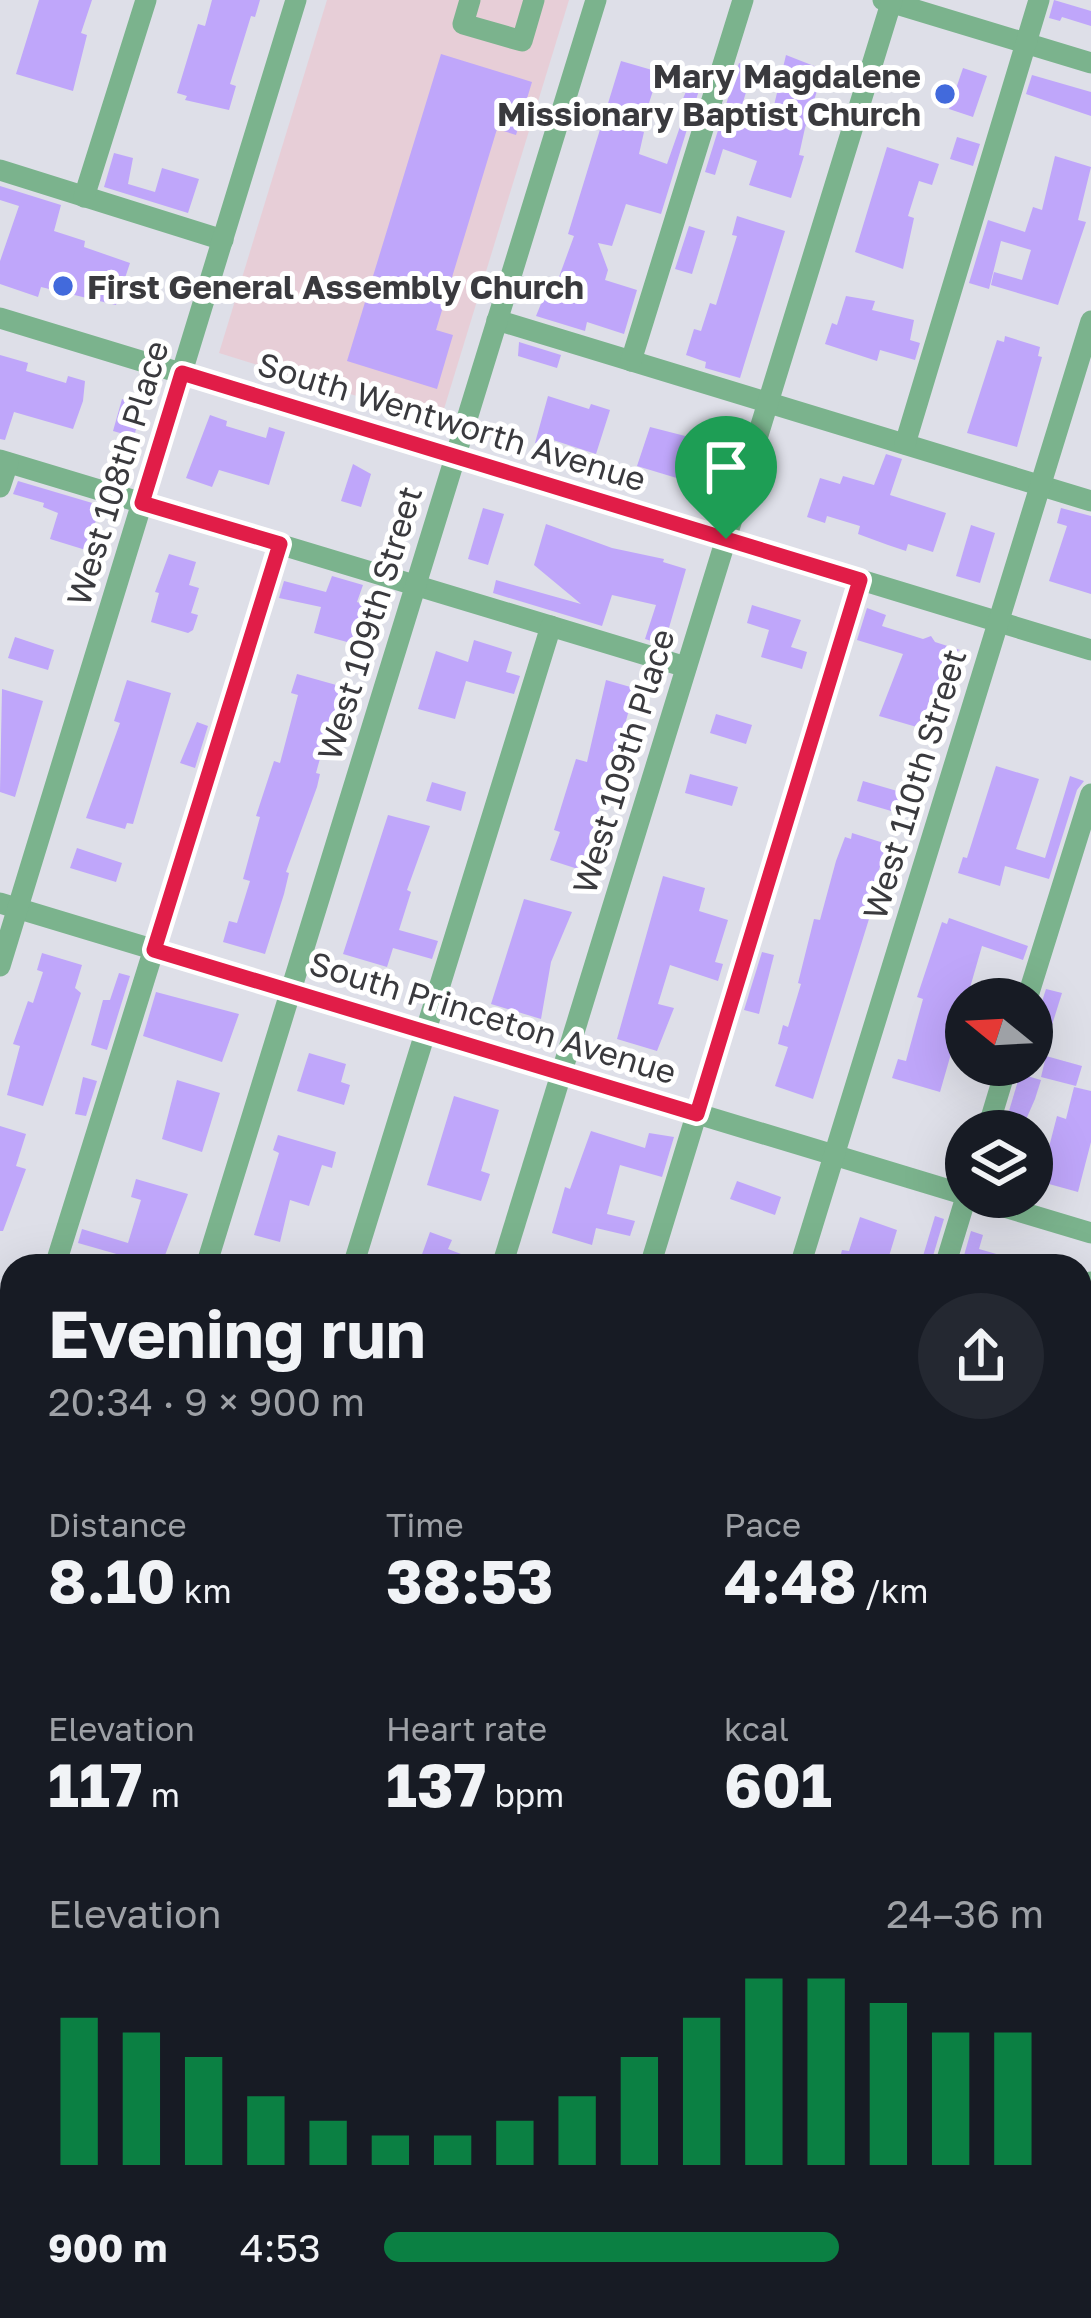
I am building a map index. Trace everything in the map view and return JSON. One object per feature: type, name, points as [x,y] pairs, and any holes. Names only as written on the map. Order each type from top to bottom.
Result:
[{"type":"street","points":[[84,196],[146,0]]},
{"type":"street","name":"West 108th Place","points":[[0,966],[9,905],[142,503],[296,0]]},
{"type":"street","points":[[470,0],[463,24],[522,41],[534,0]]},
{"type":"street","name":"West 109th Street","points":[[210,1254],[596,0]]},
{"type":"street","points":[[631,361],[743,0]]},
{"type":"street","points":[[905,444],[1040,0]]},
{"type":"street","points":[[889,1],[1091,63]]},
{"type":"street","name":"West 109th Place","points":[[506,1254],[889,1]]},
{"type":"street","points":[[0,170],[223,240]]},
{"type":"street","name":"South Wentworth Avenue","points":[[0,318],[1091,650]]},
{"type":"street","points":[[497,320],[1091,501]]},
{"type":"street","name":"West 110th Street","points":[[804,1254],[1091,321]]},
{"type":"street","points":[[0,487],[4,462],[686,667]]},
{"type":"street","points":[[59,1254],[280,544]]},
{"type":"street","points":[[654,1254],[860,580]]},
{"type":"street","points":[[357,1254],[550,626]]},
{"type":"street","points":[[1034,978],[1091,794]]},
{"type":"street","name":"South Princeton Avenue","points":[[9,905],[945,1189]]},
{"type":"street","points":[[949,1254],[961,1218]]},
{"type":"street","name":"South Princeton Avenue","points":[[1041,1218],[1091,1233]]},
{"type":"shaded area","points":[[327,0],[569,0],[440,422],[219,353]]},
{"type":"building","points":[[39,0],[92,0],[81,33],[87,35],[73,91],[16,74]]},
{"type":"building","points":[[212,0],[260,0],[230,84],[236,86],[229,110],[185,100],[187,96],[177,93],[198,24],[205,26]]},
{"type":"building","points":[[1054,0],[1091,11],[1091,26],[1049,18]]},
{"type":"building","points":[[441,54],[532,82],[516,135],[497,129],[436,330],[453,335],[437,389],[347,361]]},
{"type":"building","points":[[786,55],[832,73],[827,88],[818,88],[791,198],[749,185],[757,161],[723,149],[715,175],[705,172],[739,63],[752,72],[741,109],[771,118]]},
{"type":"building","points":[[621,61],[659,72],[640,131],[644,132],[639,154],[667,164],[682,121],[686,102],[682,101],[695,70],[704,74],[661,214],[626,204],[612,246],[598,243],[608,270],[605,280],[637,290],[624,334],[587,322],[585,331],[536,316],[547,289],[551,291],[555,276],[559,277],[574,236],[568,234]]},
{"type":"building","points":[[963,68],[987,76],[973,117],[949,109]]},
{"type":"building","points":[[1032,75],[1091,92],[1091,116],[1026,94]]},
{"type":"building","points":[[957,137],[980,144],[973,166],[950,159]]},
{"type":"building","points":[[887,147],[939,164],[932,185],[919,181],[908,216],[914,218],[903,269],[855,252]]},
{"type":"building","points":[[114,153],[133,158],[128,184],[155,192],[162,168],[199,179],[188,213],[104,187]]},
{"type":"building","points":[[1055,156],[1091,167],[1078,220],[1086,222],[1058,305],[991,285],[994,272],[1022,280],[1031,250],[1001,241],[989,289],[969,283],[988,220],[1025,232],[1033,207],[1042,210]]},
{"type":"building","points":[[0,186],[61,205],[54,231],[130,263],[116,305],[41,287],[38,297],[0,284],[0,261],[19,206],[0,200]]},
{"type":"building","points":[[737,216],[785,231],[740,378],[705,368],[706,362],[686,355],[694,329],[701,331],[710,303],[716,305],[737,236],[732,235]]},
{"type":"building","points":[[689,226],[705,231],[692,274],[675,269]]},
{"type":"building","points":[[846,296],[875,301],[872,310],[914,320],[910,340],[920,343],[915,360],[880,350],[877,361],[825,344]]},
{"type":"building","points":[[1005,336],[1040,347],[1038,356],[1042,357],[1017,447],[967,433],[997,340],[1004,342]]},
{"type":"building","points":[[519,342],[561,355],[557,368],[518,356]]},
{"type":"building","points":[[0,355],[28,363],[26,371],[66,383],[68,376],[85,381],[73,429],[14,412],[5,440],[0,439]]},
{"type":"building","points":[[548,396],[589,409],[591,404],[610,410],[596,454],[553,440],[550,447],[535,443]]},
{"type":"building","points":[[122,399],[142,405],[134,437],[113,431]]},
{"type":"building","points":[[210,415],[227,421],[226,426],[266,438],[269,427],[285,432],[269,485],[219,470],[212,487],[186,478]]},
{"type":"building","points":[[650,427],[693,438],[680,479],[637,466]]},
{"type":"building","points":[[886,454],[902,459],[890,495],[946,513],[933,552],[908,544],[906,551],[888,545],[858,534],[860,526],[827,516],[825,523],[807,517],[820,478],[840,484],[843,476],[874,485]]},
{"type":"building","points":[[353,464],[371,474],[361,507],[341,501]]},
{"type":"building","points":[[18,481],[99,505],[89,551],[50,539],[58,513],[43,507],[44,503],[13,494]]},
{"type":"building","points":[[483,508],[504,514],[488,565],[468,559]]},
{"type":"building","points":[[1061,508],[1091,516],[1091,594],[1049,581],[1067,526],[1057,523]]},
{"type":"building","points":[[546,524],[686,569],[664,645],[645,639],[656,605],[612,595],[602,626],[493,593],[496,580],[581,604],[534,565]]},
{"type":"building","points":[[971,525],[995,533],[980,583],[956,576]]},
{"type":"building","points":[[169,554],[196,562],[189,585],[199,588],[191,613],[198,615],[188,633],[151,622],[159,593],[155,592]]},
{"type":"building","points":[[332,576],[363,585],[357,602],[363,604],[360,615],[365,617],[358,645],[314,633],[321,607],[279,598],[284,581],[326,592]]},
{"type":"building","points":[[752,605],[801,620],[791,647],[807,652],[802,669],[761,657],[769,630],[747,623]]},
{"type":"building","points":[[867,608],[886,615],[882,626],[923,639],[931,636],[935,642],[960,650],[944,656],[927,730],[879,716],[903,654],[857,640]]},
{"type":"building","points":[[15,637],[54,650],[48,670],[8,658]]},
{"type":"building","points":[[474,640],[512,652],[506,672],[520,676],[514,694],[466,681],[455,719],[418,709],[436,651],[468,662]]},
{"type":"building","points":[[297,674],[347,688],[334,728],[329,726],[316,773],[320,774],[317,787],[286,872],[265,954],[223,942],[229,921],[237,923],[250,881],[243,879],[260,817],[256,816],[274,761],[280,763],[298,695],[291,693]]},
{"type":"building","points":[[127,680],[171,693],[133,824],[127,823],[125,829],[86,818],[120,723],[114,721]]},
{"type":"building","points":[[606,680],[641,690],[635,708],[630,706],[613,792],[605,790],[581,870],[550,860],[560,832],[554,830],[576,759],[587,762]]},
{"type":"building","points":[[2,689],[43,701],[15,797],[0,792]]},
{"type":"building","points":[[716,714],[752,725],[746,744],[710,733]]},
{"type":"building","points":[[197,722],[208,726],[195,768],[180,763]]},
{"type":"building","points":[[996,766],[1039,779],[1016,849],[1045,858],[1070,776],[1084,781],[1049,879],[1005,866],[1000,886],[958,873]]},
{"type":"building","points":[[690,774],[738,787],[732,806],[685,793]]},
{"type":"building","points":[[863,781],[904,793],[898,813],[857,801]]},
{"type":"building","points":[[432,782],[466,792],[461,811],[426,801]]},
{"type":"building","points":[[388,815],[430,826],[407,890],[411,892],[399,930],[438,941],[432,959],[393,948],[387,967],[343,954]]},
{"type":"building","points":[[852,833],[887,844],[878,873],[883,874],[813,1099],[775,1086],[788,1047],[778,1044],[801,984],[814,919],[820,920],[836,861],[845,837],[851,839]]},
{"type":"building","points":[[77,848],[122,863],[116,882],[70,868]]},
{"type":"building","points":[[663,876],[705,888],[699,911],[728,920],[715,962],[723,964],[718,981],[670,965],[658,1004],[674,1008],[657,1051],[617,1039]]},
{"type":"building","points":[[524,899],[572,912],[551,962],[541,1019],[491,1004]]},
{"type":"building","points":[[949,918],[1028,946],[1023,960],[982,946],[973,978],[945,978],[945,1075],[940,1092],[892,1078],[898,1059],[906,1061],[923,999],[917,997],[942,922],[947,924]]},
{"type":"building","points":[[762,952],[774,955],[759,1014],[744,1010]]},
{"type":"building","points":[[42,953],[82,965],[75,988],[81,993],[43,1106],[7,1095],[20,1046],[13,1044],[43,972],[37,970]]},
{"type":"building","points":[[119,973],[130,976],[107,1050],[91,1045],[103,1000],[110,1000]]},
{"type":"building","points":[[1053,991],[1062,993],[1053,1022]]},
{"type":"building","points":[[156,992],[239,1014],[222,1062],[143,1036]]},
{"type":"building","points":[[309,1053],[346,1064],[341,1082],[350,1085],[344,1105],[297,1091]]},
{"type":"building","points":[[1053,1058],[1082,1066],[1076,1086],[1053,1080]]},
{"type":"building","points":[[83,1077],[97,1081],[86,1116],[75,1114]]},
{"type":"building","points":[[177,1080],[220,1093],[202,1152],[162,1139]]},
{"type":"building","points":[[1016,1086],[1039,1086],[1030,1110],[1009,1110]]},
{"type":"building","points":[[1074,1087],[1091,1091],[1091,1142],[1078,1192],[1053,1185],[1053,1132],[1057,1116],[1066,1119]]},
{"type":"building","points":[[454,1096],[499,1110],[481,1171],[490,1174],[481,1201],[427,1185]]},
{"type":"building","points":[[0,1126],[26,1134],[16,1166],[26,1169],[3,1231],[0,1231]]},
{"type":"building","points":[[591,1131],[645,1148],[649,1133],[674,1137],[662,1177],[620,1165],[607,1214],[635,1221],[630,1236],[596,1228],[592,1245],[552,1233],[565,1187],[570,1189]]},
{"type":"building","points":[[278,1135],[336,1152],[332,1168],[322,1165],[309,1206],[290,1200],[280,1242],[254,1235],[279,1153],[273,1150]]},
{"type":"building","points":[[136,1179],[188,1194],[166,1254],[116,1254],[78,1243],[82,1229],[128,1243],[141,1200],[131,1197]]},
{"type":"building","points":[[737,1181],[781,1197],[775,1215],[730,1199]]},
{"type":"building","points":[[935,1216],[944,1219],[934,1254],[924,1254]]},
{"type":"building","points":[[860,1217],[897,1230],[890,1254],[841,1254],[849,1251]]},
{"type":"building","points":[[971,1231],[983,1235],[979,1249],[996,1254],[964,1254]]},
{"type":"building","points":[[430,1232],[452,1240],[448,1249],[461,1254],[422,1254]]},
{"type":"place","name":"Mary Magdalene Missionary Baptist Church","points":[[945,94]]},
{"type":"place","name":"First General Assembly Church","points":[[63,286]]},
{"type":"route","points":[[182,373],[726,539],[860,580],[697,1114],[154,950],[280,544],[142,503],[182,373]]}]
